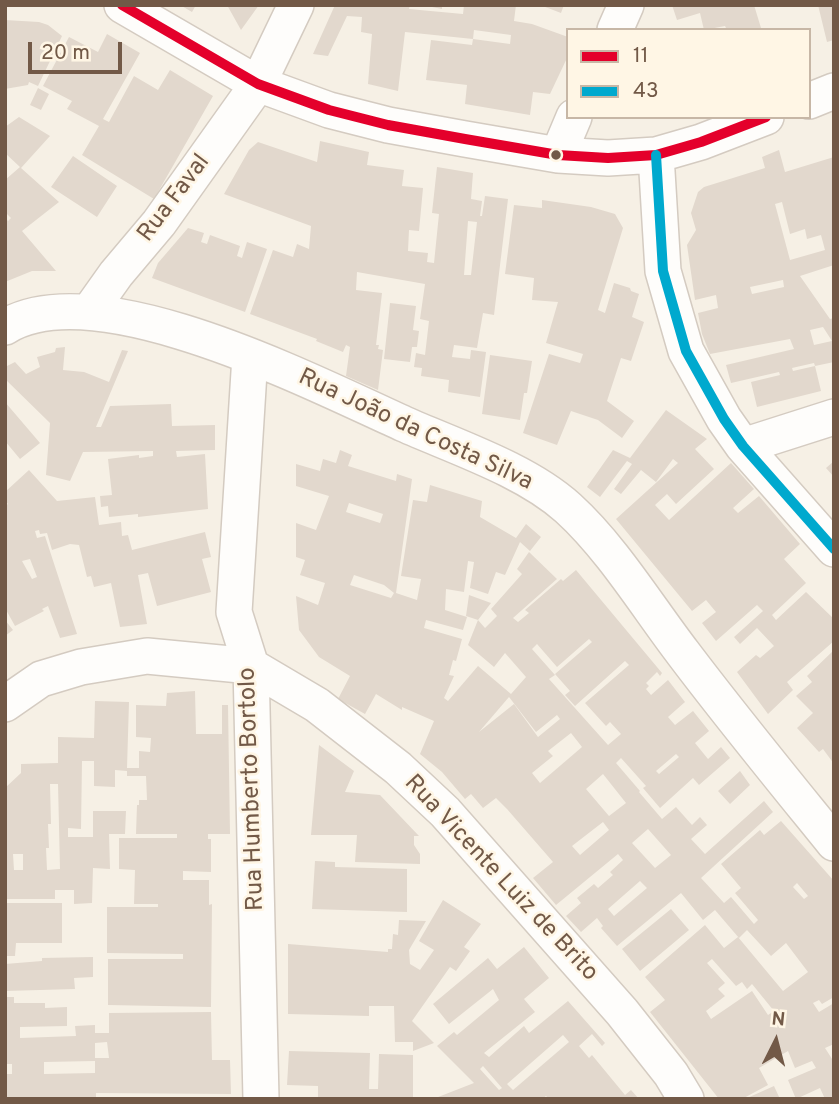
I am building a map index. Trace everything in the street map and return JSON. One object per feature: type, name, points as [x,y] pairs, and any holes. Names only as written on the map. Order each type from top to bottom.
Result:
[{"type":"street","points":[[121,5],[258,84],[329,110],[388,125],[558,155],[608,158],[656,155],[701,142],[761,119]]},
{"type":"street","name":"Rua Faval","points":[[89,312],[116,274],[159,223],[258,84],[296,5]]},
{"type":"street","points":[[616,28],[626,5]]},
{"type":"street","points":[[811,100],[834,91]]},
{"type":"street","points":[[558,155],[573,119]]},
{"type":"street","points":[[656,155],[663,271],[686,351],[724,419],[743,446],[834,549]]},
{"type":"street","name":"Rua João da Costa Silva","points":[[5,327],[15,321],[45,313],[89,312],[163,325],[250,356],[526,478],[568,508],[606,551],[708,687],[834,843]]},
{"type":"street","name":"Rua Humberto Bortolo","points":[[250,356],[233,612],[251,666],[261,1099]]},
{"type":"street","points":[[743,446],[834,417]]},
{"type":"street","points":[[5,704],[41,679],[81,667],[148,656],[251,666]]},
{"type":"street","name":"Rua Vicente Luiz de Brito","points":[[251,666],[317,705],[398,768],[444,812],[622,1012],[671,1074],[686,1099]]},
{"type":"building","points":[[180,5],[196,5],[192,12]]},
{"type":"building","points":[[227,5],[259,5],[241,30]]},
{"type":"building","points":[[335,5],[410,5],[409,9],[463,14],[464,5],[516,5],[514,21],[532,24],[566,36],[566,60],[550,94],[533,92],[530,115],[465,104],[467,85],[426,80],[431,40],[472,45],[473,39],[405,32],[398,91],[368,84],[372,34],[361,32],[362,17],[347,16],[328,56],[313,54]],"holes":[[[474,30],[511,35],[510,44],[473,39]]]},
{"type":"building","points":[[422,5],[442,5],[442,9]]},
{"type":"building","points":[[540,5],[564,5],[561,13]]},
{"type":"building","points":[[672,5],[754,5],[761,28],[704,28],[700,13],[677,20]]},
{"type":"building","points":[[818,5],[834,5],[834,40],[827,42]]},
{"type":"building","points":[[5,20],[39,22],[48,25],[62,36],[38,86],[29,82],[28,85],[5,89]]},
{"type":"building","points":[[107,34],[140,53],[103,119],[109,122],[134,76],[158,90],[170,70],[213,96],[154,199],[82,155],[99,126],[67,109],[72,101],[43,86],[69,37],[98,52]]},
{"type":"building","points":[[38,88],[49,94],[41,110],[30,105]]},
{"type":"building","points":[[19,117],[50,136],[21,168],[59,202],[22,231],[56,271],[32,271],[5,282],[5,217],[8,221],[11,218],[5,212],[5,180],[20,167],[5,153],[5,127]]},
{"type":"building","points":[[320,141],[369,152],[367,165],[404,170],[402,186],[423,188],[419,231],[409,230],[408,251],[428,253],[427,262],[434,263],[439,214],[432,213],[437,167],[473,173],[471,199],[482,201],[480,216],[485,196],[508,199],[494,315],[483,313],[477,348],[454,345],[452,357],[470,359],[471,350],[486,352],[480,397],[448,392],[449,380],[421,376],[422,368],[414,367],[416,353],[425,355],[429,321],[420,319],[425,284],[357,272],[356,290],[382,293],[376,345],[383,350],[378,390],[346,376],[350,347],[346,345],[343,352],[316,341],[317,339],[250,314],[273,250],[293,257],[297,244],[309,249],[311,226],[224,194],[249,150],[258,142],[317,162]],"holes":[[[468,221],[477,222],[471,275],[464,275]]]},
{"type":"building","points":[[779,150],[785,172],[834,157],[834,265],[800,276],[830,319],[834,318],[834,362],[815,366],[821,391],[757,407],[751,382],[780,375],[779,372],[731,383],[726,365],[794,349],[790,339],[710,354],[698,313],[718,308],[716,295],[695,300],[687,245],[696,230],[691,213],[698,192],[704,187],[765,168],[762,157]],"holes":[[[782,202],[790,234],[805,229],[807,239],[821,235],[825,250],[790,260],[775,204]],[[783,280],[784,287],[752,294],[750,287]],[[823,327],[832,341],[814,345],[810,330]],[[814,363],[815,366],[793,371],[792,368]]]},
{"type":"building","points":[[73,156],[117,186],[97,217],[51,187]]},
{"type":"building","points":[[542,200],[591,207],[615,214],[623,228],[598,310],[605,313],[614,283],[639,294],[632,317],[644,322],[631,361],[621,358],[607,401],[634,421],[622,438],[598,420],[571,411],[557,445],[523,433],[549,354],[580,363],[583,354],[546,343],[558,302],[532,300],[534,278],[505,274],[514,205],[542,208]]},
{"type":"building","points":[[188,228],[204,233],[201,242],[207,244],[210,235],[240,246],[237,256],[242,258],[247,242],[267,249],[245,312],[152,278],[158,263]]},
{"type":"building","points":[[390,303],[416,306],[413,330],[419,331],[417,347],[412,347],[410,362],[384,359]]},
{"type":"building","points":[[65,347],[63,370],[84,372],[109,382],[122,350],[128,351],[96,427],[101,427],[110,406],[171,404],[172,426],[215,425],[215,450],[176,451],[177,457],[205,454],[208,509],[138,517],[138,514],[109,517],[108,506],[101,507],[100,496],[112,495],[108,459],[153,456],[153,451],[83,452],[70,481],[46,475],[50,423],[5,379],[5,367],[15,362],[26,374],[40,367],[37,357]]},
{"type":"building","points":[[490,355],[532,361],[520,420],[482,414]]},
{"type":"building","points":[[5,402],[40,443],[20,459],[5,441]]},
{"type":"building","points":[[666,410],[707,439],[695,449],[714,469],[676,504],[667,494],[655,505],[669,520],[731,463],[754,489],[733,508],[738,513],[759,496],[800,544],[784,559],[806,583],[772,615],[776,620],[806,592],[834,619],[834,641],[787,682],[793,690],[768,714],[737,672],[756,655],[760,658],[774,646],[757,628],[740,644],[734,637],[763,611],[757,605],[716,641],[702,623],[716,612],[706,600],[692,611],[616,519],[678,463],[673,459],[656,482],[641,470],[621,494],[614,489],[632,464],[627,461],[600,497],[587,487],[613,450],[630,458]]},
{"type":"building","points":[[340,450],[352,455],[348,466],[396,481],[397,474],[412,479],[396,593],[417,600],[421,579],[401,576],[413,500],[427,502],[430,485],[482,501],[480,517],[516,538],[526,524],[541,537],[530,551],[520,542],[505,575],[496,572],[488,594],[470,588],[474,562],[468,561],[464,592],[446,589],[445,610],[467,617],[463,630],[426,620],[424,628],[462,639],[449,675],[454,676],[444,698],[448,701],[478,666],[511,694],[526,677],[505,653],[494,667],[468,645],[478,620],[485,628],[497,616],[491,609],[522,574],[517,569],[529,552],[557,579],[513,618],[518,622],[529,613],[525,610],[561,579],[563,581],[576,570],[662,673],[660,676],[657,672],[646,683],[649,686],[646,689],[651,695],[668,680],[685,702],[668,717],[675,725],[693,711],[709,731],[695,743],[708,759],[721,747],[730,758],[699,785],[693,778],[660,808],[643,788],[646,786],[621,758],[616,763],[639,792],[662,819],[676,807],[692,825],[700,817],[707,825],[691,839],[705,854],[764,801],[773,812],[701,878],[724,903],[731,897],[754,924],[758,920],[735,893],[741,888],[721,864],[760,830],[764,835],[781,821],[834,881],[834,997],[822,1004],[819,1000],[813,1003],[819,1012],[834,1003],[834,1044],[825,1048],[834,1062],[834,1099],[825,1099],[820,1088],[796,1099],[788,1080],[816,1068],[812,1061],[795,1068],[788,1051],[759,1068],[768,1085],[742,1099],[719,1099],[650,1012],[665,1000],[645,977],[705,925],[724,948],[738,937],[783,991],[808,972],[786,943],[771,956],[747,930],[739,938],[715,910],[703,920],[681,893],[617,946],[601,928],[603,926],[597,918],[581,932],[566,916],[581,903],[577,898],[594,884],[598,888],[613,875],[610,872],[623,860],[618,854],[556,905],[533,878],[553,862],[507,809],[496,798],[483,808],[471,794],[465,799],[442,772],[420,754],[434,721],[402,707],[402,710],[376,694],[365,714],[338,699],[350,676],[319,657],[299,630],[296,596],[318,605],[325,583],[300,575],[305,560],[296,557],[296,523],[316,530],[329,496],[296,486],[296,464],[320,471],[323,459],[336,463]],"holes":[[[349,503],[383,514],[380,523],[346,512]],[[354,575],[384,585],[394,593],[391,598],[350,585]],[[589,639],[592,642],[555,674],[570,691],[565,695],[575,706],[625,661],[629,665],[585,703],[606,726],[610,722],[621,734],[608,745],[549,679],[555,675],[532,649],[537,644],[557,667]],[[509,697],[536,732],[557,715],[560,719],[538,737],[514,704],[479,732]],[[571,733],[582,747],[540,783],[532,773],[553,756],[548,751]],[[676,754],[679,757],[659,774],[656,771]],[[603,774],[626,803],[609,816],[586,789]],[[603,822],[609,830],[580,855],[572,846]],[[648,829],[671,855],[655,868],[632,843]],[[640,881],[647,888],[614,916],[608,909]],[[797,883],[808,896],[804,899],[793,887]],[[712,959],[736,986],[742,982],[747,989],[752,984],[774,1011],[768,1015],[752,991],[711,1019],[706,1011],[725,996],[718,989],[725,983],[707,963]]]},
{"type":"building","points":[[834,461],[834,477],[826,468]]},
{"type":"building","points":[[29,470],[57,501],[95,497],[99,525],[121,522],[122,536],[128,535],[132,550],[205,532],[211,557],[202,559],[211,592],[157,606],[148,573],[138,575],[147,624],[120,627],[111,583],[94,587],[91,576],[87,577],[79,545],[70,544],[52,550],[47,533],[40,534],[39,530],[35,531],[37,538],[45,536],[77,634],[60,638],[48,606],[42,609],[44,611],[15,626],[5,608],[5,506],[8,504],[5,492]],"holes":[[[30,559],[37,577],[32,579],[22,561]]]},
{"type":"building","points":[[469,595],[491,603],[478,620],[466,616]]},
{"type":"building","points":[[5,620],[13,630],[5,636]]},
{"type":"building","points":[[834,650],[834,764],[823,749],[819,752],[797,728],[813,713],[796,696],[812,682],[807,676]]},
{"type":"building","points":[[195,691],[196,734],[222,734],[222,705],[228,705],[230,834],[208,834],[208,839],[211,839],[211,872],[183,871],[183,880],[209,880],[209,905],[212,904],[211,1007],[108,1005],[108,959],[183,959],[183,954],[107,953],[107,907],[158,907],[158,904],[134,904],[135,870],[119,869],[119,838],[177,838],[177,834],[136,834],[137,805],[139,800],[147,800],[146,776],[127,776],[127,771],[115,770],[115,787],[94,786],[94,761],[82,761],[81,829],[68,828],[68,837],[93,837],[93,811],[126,811],[125,834],[109,834],[110,869],[93,868],[92,903],[74,904],[74,890],[55,890],[55,899],[5,899],[5,788],[21,773],[21,764],[58,763],[58,737],[94,738],[95,701],[129,702],[127,768],[139,768],[139,751],[150,752],[151,738],[136,737],[136,705],[166,706],[167,693]],"holes":[[[50,784],[58,784],[60,869],[47,870],[48,824],[51,824]],[[13,854],[23,854],[23,870],[14,870]]]},
{"type":"building","points":[[319,745],[354,771],[345,792],[380,795],[419,836],[414,836],[414,845],[420,854],[420,864],[355,862],[357,835],[311,835]]},
{"type":"building","points":[[740,771],[750,785],[730,804],[718,791]]},
{"type":"building","points":[[315,861],[335,862],[335,867],[407,869],[407,912],[312,909]]},
{"type":"building","points":[[443,900],[481,924],[464,947],[470,951],[456,971],[450,967],[412,1021],[434,1043],[413,1051],[413,1042],[395,1042],[394,1006],[369,1006],[369,1016],[288,1014],[288,944],[388,952],[388,949],[392,949],[393,934],[398,935],[399,920],[426,921],[409,950],[410,964],[420,970],[434,950],[419,941]]},
{"type":"building","points":[[5,903],[62,903],[62,943],[16,943],[15,956],[5,956]]},
{"type":"building","points":[[671,909],[689,930],[640,971],[622,949]]},
{"type":"building","points":[[524,947],[549,978],[524,999],[535,1012],[484,1053],[489,1057],[524,1026],[529,1033],[568,1001],[605,1043],[602,1046],[592,1034],[579,1046],[589,1058],[592,1055],[625,1095],[631,1090],[639,1099],[549,1099],[546,1096],[542,1099],[433,1099],[474,1083],[437,1046],[454,1032],[457,1035],[499,1000],[493,989],[449,1024],[433,1004],[488,958],[497,969]],"holes":[[[563,1035],[569,1042],[513,1090],[507,1084]],[[483,1066],[502,1088],[499,1090],[480,1069]]]},
{"type":"building","points":[[93,957],[93,977],[74,978],[75,989],[5,991],[5,964],[42,961],[42,958]]},
{"type":"building","points":[[5,997],[14,997],[14,1003],[45,1003],[45,1008],[67,1007],[67,1026],[20,1027],[20,1038],[76,1036],[75,1026],[95,1025],[95,1033],[109,1033],[109,1013],[211,1012],[212,1060],[230,1060],[231,1094],[96,1093],[96,1099],[5,1098],[5,1074],[12,1074],[12,1064],[5,1064]],"holes":[[[107,1042],[109,1058],[95,1058],[95,1043]],[[95,1061],[95,1073],[44,1074],[44,1062]]]},
{"type":"building","points":[[289,1051],[370,1053],[369,1089],[378,1089],[379,1054],[413,1055],[413,1099],[318,1099],[318,1086],[287,1085]]},
{"type":"building","points":[[774,1086],[780,1099],[745,1099]]},
{"type":"transit line","name":"11","points":[[122,5],[258,84],[329,110],[388,125],[465,139],[558,155],[608,158],[656,155],[701,142],[761,119]]},
{"type":"transit line","name":"43","points":[[656,155],[663,271],[686,351],[724,419],[743,446],[834,549]]}]
